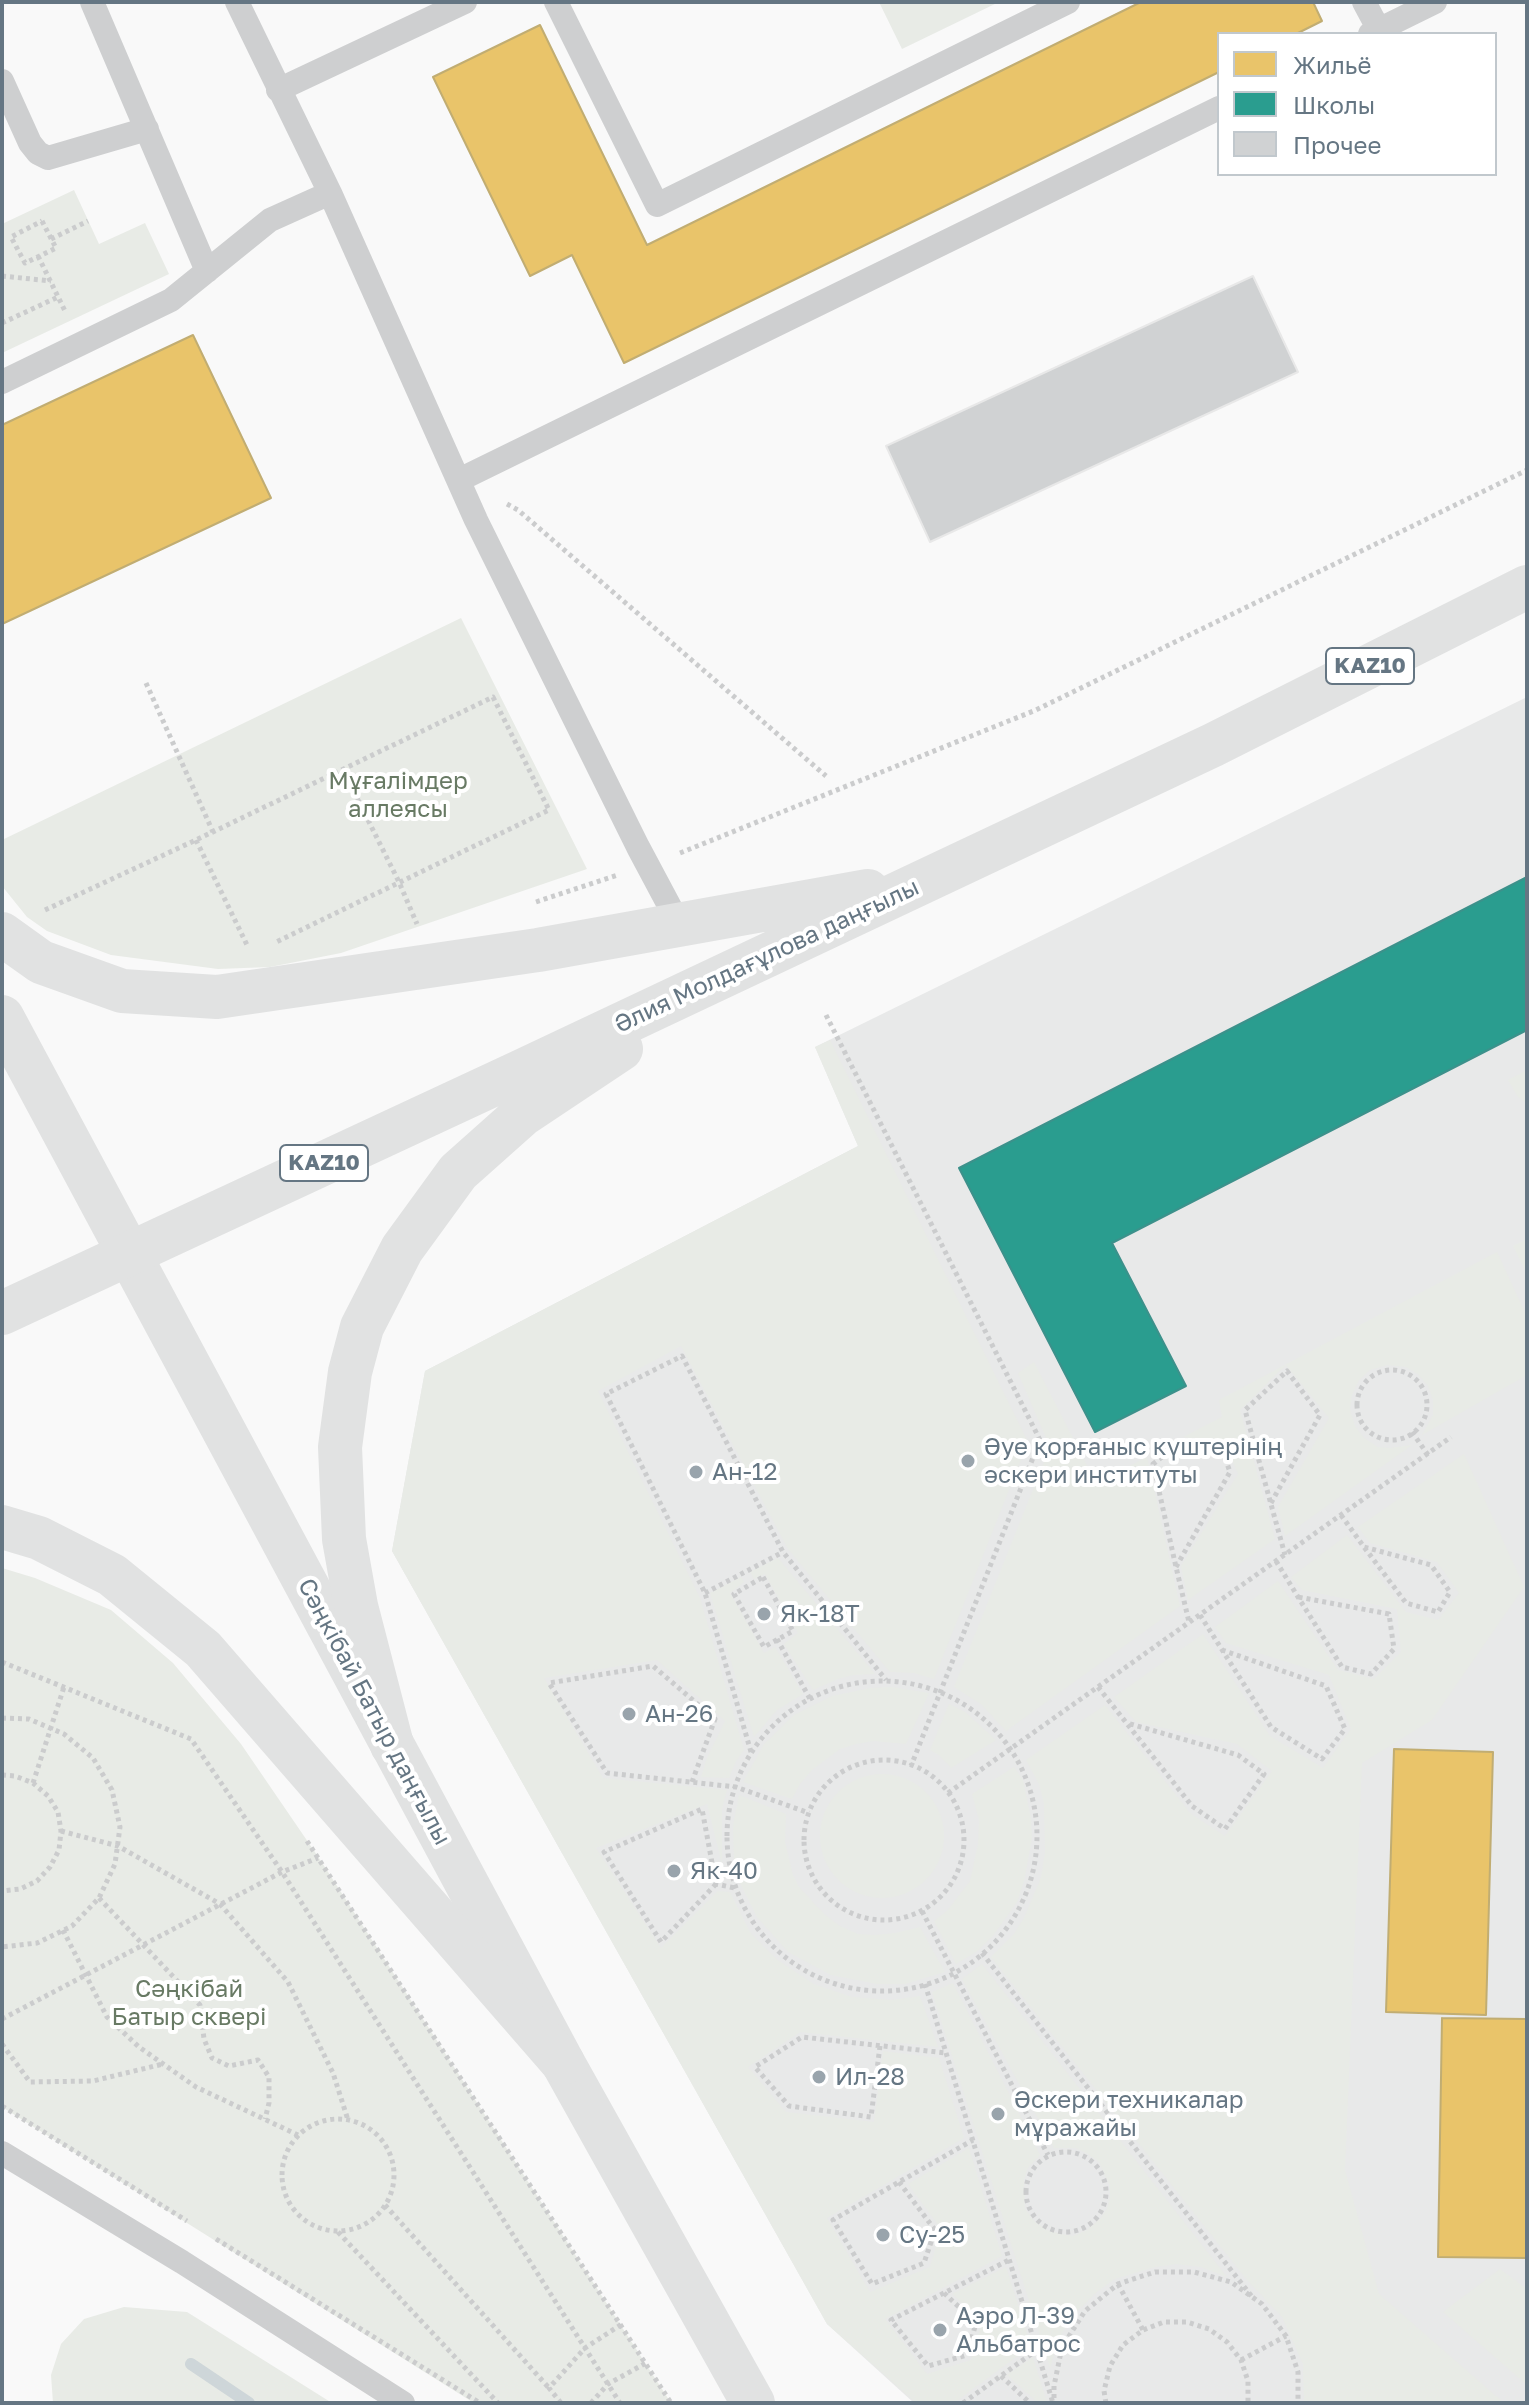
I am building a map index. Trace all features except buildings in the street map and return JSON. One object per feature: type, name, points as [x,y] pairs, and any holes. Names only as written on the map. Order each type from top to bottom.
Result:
[{"type":"main road","name":"Әлия Молдағұлова даңғылы","points":[[2,1313],[1213,745],[1527,587]]},
{"type":"main road","points":[[2,934],[41,962],[122,991],[217,997],[538,950],[925,881]]},
{"type":"main road","points":[[392,1745],[356,1606],[344,1539],[340,1447],[350,1372],[362,1327],[402,1249],[458,1172],[522,1115],[783,948]]},
{"type":"main road","name":"Сәңкібай Батыр даңғылы","points":[[2,1017],[563,2063],[753,2403]]},
{"type":"main road","points":[[2,1527],[39,1538],[112,1575],[203,1649],[563,2063]]},
{"type":"lane","points":[[92,2],[207,271]]},
{"type":"lane","points":[[237,2],[330,193],[483,534],[679,924]]},
{"type":"lane","points":[[278,90],[465,2]]},
{"type":"lane","points":[[556,2],[657,205],[1068,2]]},
{"type":"lane","points":[[1364,2],[1375,32],[1435,2]]},
{"type":"lane","points":[[2,81],[30,143],[38,153],[48,158],[147,129]]},
{"type":"lane","points":[[459,480],[1217,109]]},
{"type":"lane","points":[[2,382],[171,300],[270,220],[330,193]]},
{"type":"lane","points":[[2,2153],[182,2262],[403,2403]]},
{"type":"path","points":[[42,221],[51,239],[56,248],[25,263],[11,237],[42,221]]},
{"type":"path","points":[[51,239],[88,221]]},
{"type":"path","points":[[38,256],[70,320]]},
{"type":"path","points":[[2,276],[51,281]]},
{"type":"path","points":[[2,323],[58,297]]},
{"type":"path","points":[[532,904],[648,865],[1036,710],[1527,470]]},
{"type":"path","points":[[459,480],[518,510],[826,776]]},
{"type":"path","points":[[146,683],[213,832]]},
{"type":"path","points":[[41,911],[493,697],[549,810],[265,947]]},
{"type":"path","points":[[343,770],[419,927]]},
{"type":"path","points":[[196,840],[252,954]]},
{"type":"path","points":[[826,1015],[1040,1440],[911,1766]]},
{"type":"path","points":[[751,1753],[705,1593],[606,1394],[682,1356],[783,1552],[887,1682]]},
{"type":"path","points":[[1394,1370],[1415,1378],[1423,1387],[1427,1410],[1412,1432],[1396,1440],[1384,1439],[1365,1427],[1359,1417],[1358,1394],[1372,1376],[1394,1370]]},
{"type":"path","points":[[1271,1503],[1320,1415],[1287,1371],[1245,1410],[1285,1555]]},
{"type":"path","points":[[1412,1432],[1428,1455]]},
{"type":"path","points":[[948,1793],[1451,1437]]},
{"type":"path","points":[[1176,1567],[1230,1472],[1221,1447],[1181,1442],[1153,1464],[1176,1567],[1189,1622]]},
{"type":"path","points":[[1341,1515],[1364,1547],[1406,1603],[1438,1612],[1450,1592],[1431,1565],[1364,1547]]},
{"type":"path","points":[[705,1593],[783,1552]]},
{"type":"path","points":[[1276,1561],[1298,1597],[1342,1667],[1371,1674],[1394,1649],[1389,1614],[1298,1597]]},
{"type":"path","points":[[743,1573],[750,1585]]},
{"type":"path","points":[[763,1577],[793,1631],[777,1639],[764,1647],[734,1594],[763,1577]]},
{"type":"path","points":[[1200,1615],[1222,1650],[1271,1727],[1322,1759],[1345,1729],[1326,1686],[1222,1650]]},
{"type":"path","points":[[777,1639],[810,1699]]},
{"type":"path","points":[[2,1662],[191,1739],[282,1872],[620,2403]]},
{"type":"path","points":[[692,1782],[715,1719],[653,1666],[549,1683],[607,1773],[736,1787],[809,1813]]},
{"type":"path","points":[[873,1680],[926,1686],[940,1693],[973,1709],[1012,1747],[1033,1794],[1038,1847],[1025,1899],[996,1943],[953,1974],[925,1984],[906,1989],[856,1989],[809,1974],[770,1944],[741,1903],[735,1888],[727,1856],[729,1806],[746,1759],[776,1721],[821,1692],[873,1680]]},
{"type":"path","points":[[33,1783],[64,1687]]},
{"type":"path","points":[[1098,1687],[1192,1806],[1225,1829],[1264,1774],[1238,1755],[1127,1723]]},
{"type":"path","points":[[2,1718],[29,1719],[64,1734],[93,1758],[112,1790],[120,1827],[115,1864],[99,1898],[72,1926],[37,1943],[2,1947]]},
{"type":"path","points":[[869,1761],[897,1761],[923,1770],[948,1793],[959,1812],[964,1839],[960,1866],[946,1890],[922,1911],[900,1919],[874,1919],[851,1913],[829,1899],[814,1879],[805,1857],[804,1832],[810,1807],[824,1787],[843,1771],[869,1761]]},
{"type":"path","points":[[2,1775],[33,1783],[48,1796],[58,1812],[61,1831],[59,1850],[50,1867],[37,1881],[20,1889],[2,1891]]},
{"type":"path","points":[[702,1809],[716,1884],[661,1942],[604,1852],[702,1809]]},
{"type":"path","points":[[61,1831],[118,1846],[220,1904],[288,1982],[333,2073],[348,2120]]},
{"type":"path","points":[[301,1833],[671,2403]]},
{"type":"path","points":[[2,2019],[282,1872],[319,1858]]},
{"type":"path","points":[[716,1884],[735,1888]]},
{"type":"path","points":[[99,1898],[200,2005],[204,2039],[212,2058],[229,2066],[258,2060],[269,2077],[269,2103],[265,2119]]},
{"type":"path","points":[[922,1911],[1048,2155]]},
{"type":"path","points":[[63,1930],[107,2017],[139,2047],[196,2087],[298,2135]]},
{"type":"path","points":[[982,1953],[1253,2298]]},
{"type":"path","points":[[925,1984],[1054,2403]]},
{"type":"path","points":[[880,2046],[871,2117],[789,2106],[755,2067],[802,2037],[946,2053]]},
{"type":"path","points":[[2,2044],[30,2082],[93,2081],[163,2064]]},
{"type":"path","points":[[2,2106],[188,2222]]},
{"type":"path","points":[[330,2119],[348,2120],[365,2126],[379,2137],[389,2152],[394,2170],[393,2188],[385,2205],[372,2219],[355,2228],[337,2231],[318,2227],[302,2218],[290,2204],[283,2187],[282,2167],[287,2150],[298,2135],[312,2125],[330,2119]]},
{"type":"path","points":[[899,2182],[935,2230],[924,2263],[872,2284],[833,2220],[899,2182],[973,2140]]},
{"type":"path","points":[[1078,2153],[1090,2159],[1099,2169],[1105,2182],[1106,2196],[1102,2209],[1084,2228],[1059,2232],[1047,2227],[1030,2209],[1026,2197],[1027,2184],[1031,2173],[1048,2155],[1078,2153]]},
{"type":"path","points":[[385,2205],[561,2403]]},
{"type":"path","points":[[337,2231],[498,2403]]},
{"type":"path","points":[[215,2238],[480,2403]]},
{"type":"path","points":[[944,2293],[976,2323],[967,2355],[928,2366],[891,2320],[944,2293],[1009,2260]]},
{"type":"path","points":[[1054,2403],[1054,2386],[1062,2347],[1085,2311],[1118,2284],[1155,2272],[1194,2272],[1231,2282],[1262,2304],[1286,2336],[1298,2372],[1298,2403]]},
{"type":"path","points":[[1118,2284],[1143,2330]]},
{"type":"path","points":[[1106,2403],[1104,2391],[1110,2366],[1123,2345],[1143,2330],[1164,2322],[1187,2322],[1209,2329],[1227,2342],[1241,2360],[1248,2381],[1248,2403]]},
{"type":"path","points":[[549,2388],[585,2348],[622,2324]]},
{"type":"path","points":[[1241,2360],[1286,2336]]},
{"type":"path","points":[[963,2403],[1037,2350]]},
{"type":"path","points":[[591,2403],[608,2384],[646,2363]]},
{"type":"path","points":[[1001,2376],[1030,2403]]},
{"type":"shaded area","name":"Әуе қорғаныс күштерінің әскери институты","points":[[1527,697],[1527,2403],[914,2403],[827,2324],[392,1551],[425,1371],[858,1146],[815,1047]]},
{"type":"green space","points":[[879,2],[999,2],[902,49]]},
{"type":"green space","points":[[74,190],[99,244],[145,223],[169,274],[2,353],[2,224]]},
{"type":"green space","name":"Мұғалімдер аллеясы","points":[[461,618],[587,869],[341,953],[270,967],[218,969],[111,955],[47,931],[27,917],[2,886],[2,840]]},
{"type":"green space","points":[[830,1040],[1028,1442],[934,1679],[914,1673],[890,1672],[788,1549],[681,1346],[598,1391],[700,1598],[744,1750],[729,1778],[701,1777],[725,1721],[657,1660],[544,1678],[603,1778],[727,1790],[722,1809],[722,1864],[707,1804],[596,1848],[661,1948],[718,1891],[730,1892],[750,1932],[779,1961],[814,1984],[852,1997],[891,2000],[920,1996],[938,2047],[800,2032],[748,2067],[786,2112],[874,2122],[883,2051],[939,2058],[964,2138],[827,2218],[870,2292],[930,2267],[941,2229],[908,2184],[969,2148],[1002,2256],[885,2319],[927,2374],[971,2360],[982,2321],[952,2294],[1006,2267],[1031,2346],[954,2403],[916,2403],[827,2324],[392,1551],[425,1371],[858,1146],[815,1047]]},
{"type":"green space","points":[[1527,1070],[1527,1103],[1518,1097],[1508,1080]]},
{"type":"green space","points":[[1527,1239],[1527,1274],[1513,1246]]},
{"type":"green space","points":[[1497,1252],[1527,1317],[1527,1375],[1422,1435],[1433,1415],[1433,1400],[1428,1386],[1418,1374],[1406,1367],[1387,1365],[1370,1370],[1359,1380],[1352,1395],[1350,1410],[1355,1426],[1364,1438],[1378,1447],[1412,1445],[1285,1536],[1278,1507],[1329,1418],[1286,1365],[1240,1410],[1275,1539],[1188,1600],[1181,1566],[1238,1474],[1225,1443],[1183,1437],[1222,1417],[1219,1400]]},
{"type":"green space","points":[[1034,1362],[1096,1483],[1147,1457],[1180,1606],[1006,1731],[981,1704],[954,1687],[1050,1447],[1018,1373]]},
{"type":"green space","points":[[1464,1454],[1524,1587],[1432,1720],[1362,1763],[1345,2170],[1379,2294],[1504,2403],[1304,2403],[1303,2364],[1282,2317],[1247,2280],[991,1957],[1014,1934],[1041,1877],[1045,1852],[1044,1804],[1039,1784],[1026,1760],[1105,1705],[1191,1814],[1225,1836],[1272,1771],[1237,1744],[1136,1722],[1114,1697],[1203,1634],[1270,1736],[1323,1768],[1351,1729],[1329,1675],[1226,1643],[1215,1627],[1278,1581],[1338,1670],[1374,1679],[1401,1652],[1397,1609],[1302,1590],[1291,1577],[1347,1535],[1406,1612],[1438,1620],[1459,1593],[1437,1562],[1370,1543],[1358,1527]]},
{"type":"green space","points":[[778,1558],[875,1674],[853,1675],[813,1690],[784,1644],[798,1633],[765,1574],[754,1579],[750,1572]]},
{"type":"green space","name":"Сәңкібай Батыр сквері","points":[[2,1568],[35,1578],[111,1610],[173,1663],[241,1744],[319,1858],[671,2403],[474,2403],[2,2107]]},
{"type":"green space","points":[[741,1577],[744,1582],[730,1593],[764,1653],[775,1647],[803,1694],[777,1710],[754,1737],[710,1593]]},
{"type":"green space","points":[[892,1687],[929,1693],[906,1744],[874,1741],[840,1749],[812,1770],[792,1799],[743,1782],[764,1744],[794,1715],[832,1696]]},
{"type":"green space","points":[[949,1704],[965,1712],[996,1740],[951,1768],[930,1750]]},
{"type":"green space","points":[[1014,1767],[1023,1780],[1031,1819],[1032,1838],[1024,1881],[1017,1902],[992,1937],[976,1952],[956,1964],[934,1921],[947,1911],[970,1881],[978,1844],[979,1820],[972,1794]]},
{"type":"green space","points":[[882,1774],[906,1779],[926,1792],[939,1812],[944,1836],[939,1860],[926,1880],[906,1893],[882,1898],[858,1893],[838,1880],[825,1860],[820,1836],[825,1812],[838,1792],[858,1779]]},
{"type":"green space","points":[[739,1795],[786,1814],[785,1842],[793,1875],[799,1887],[824,1914],[858,1934],[895,1933],[920,1927],[945,1972],[905,1984],[877,1984],[831,1975],[788,1952],[757,1917],[739,1881],[734,1862],[733,1826]]},
{"type":"green space","points":[[982,1964],[1227,2277],[1201,2267],[1176,2264],[1115,2279],[1098,2291],[1067,2324],[1050,2368],[932,1992],[953,1983],[1040,2155],[1027,2169],[1024,2181],[1025,2209],[1035,2222],[1047,2230],[1073,2236],[1087,2230],[1107,2209],[1109,2184],[1099,2162],[1088,2154],[1076,2148],[1054,2148],[962,1979]]},
{"type":"green space","points":[[1500,2269],[1527,2289],[1527,2385],[1443,2312]]},
{"type":"green space","points":[[124,2307],[187,2312],[332,2403],[53,2403],[51,2375],[61,2344],[84,2319]]},
{"type":"green space","points":[[1033,2357],[1047,2403],[1038,2403],[1007,2375]]},
{"type":"waterway","points":[[191,2364],[249,2403]]},
{"type":"place","name":"Әуе қорғаныс күштерінің әскери институты","points":[[968,1461]]},
{"type":"place","name":"Ан-12","points":[[696,1472]]},
{"type":"place","name":"Як-18Т","points":[[764,1614]]},
{"type":"place","name":"Ан-26","points":[[629,1714]]},
{"type":"place","name":"Як-40","points":[[674,1871]]},
{"type":"place","name":"Ил-28","points":[[819,2077]]},
{"type":"place","name":"Әскери техникалар мұражайы","points":[[998,2114]]},
{"type":"place","name":"Су-25","points":[[883,2235]]},
{"type":"place","name":"Аэро Л-39 Альбатрос","points":[[940,2330]]}]
